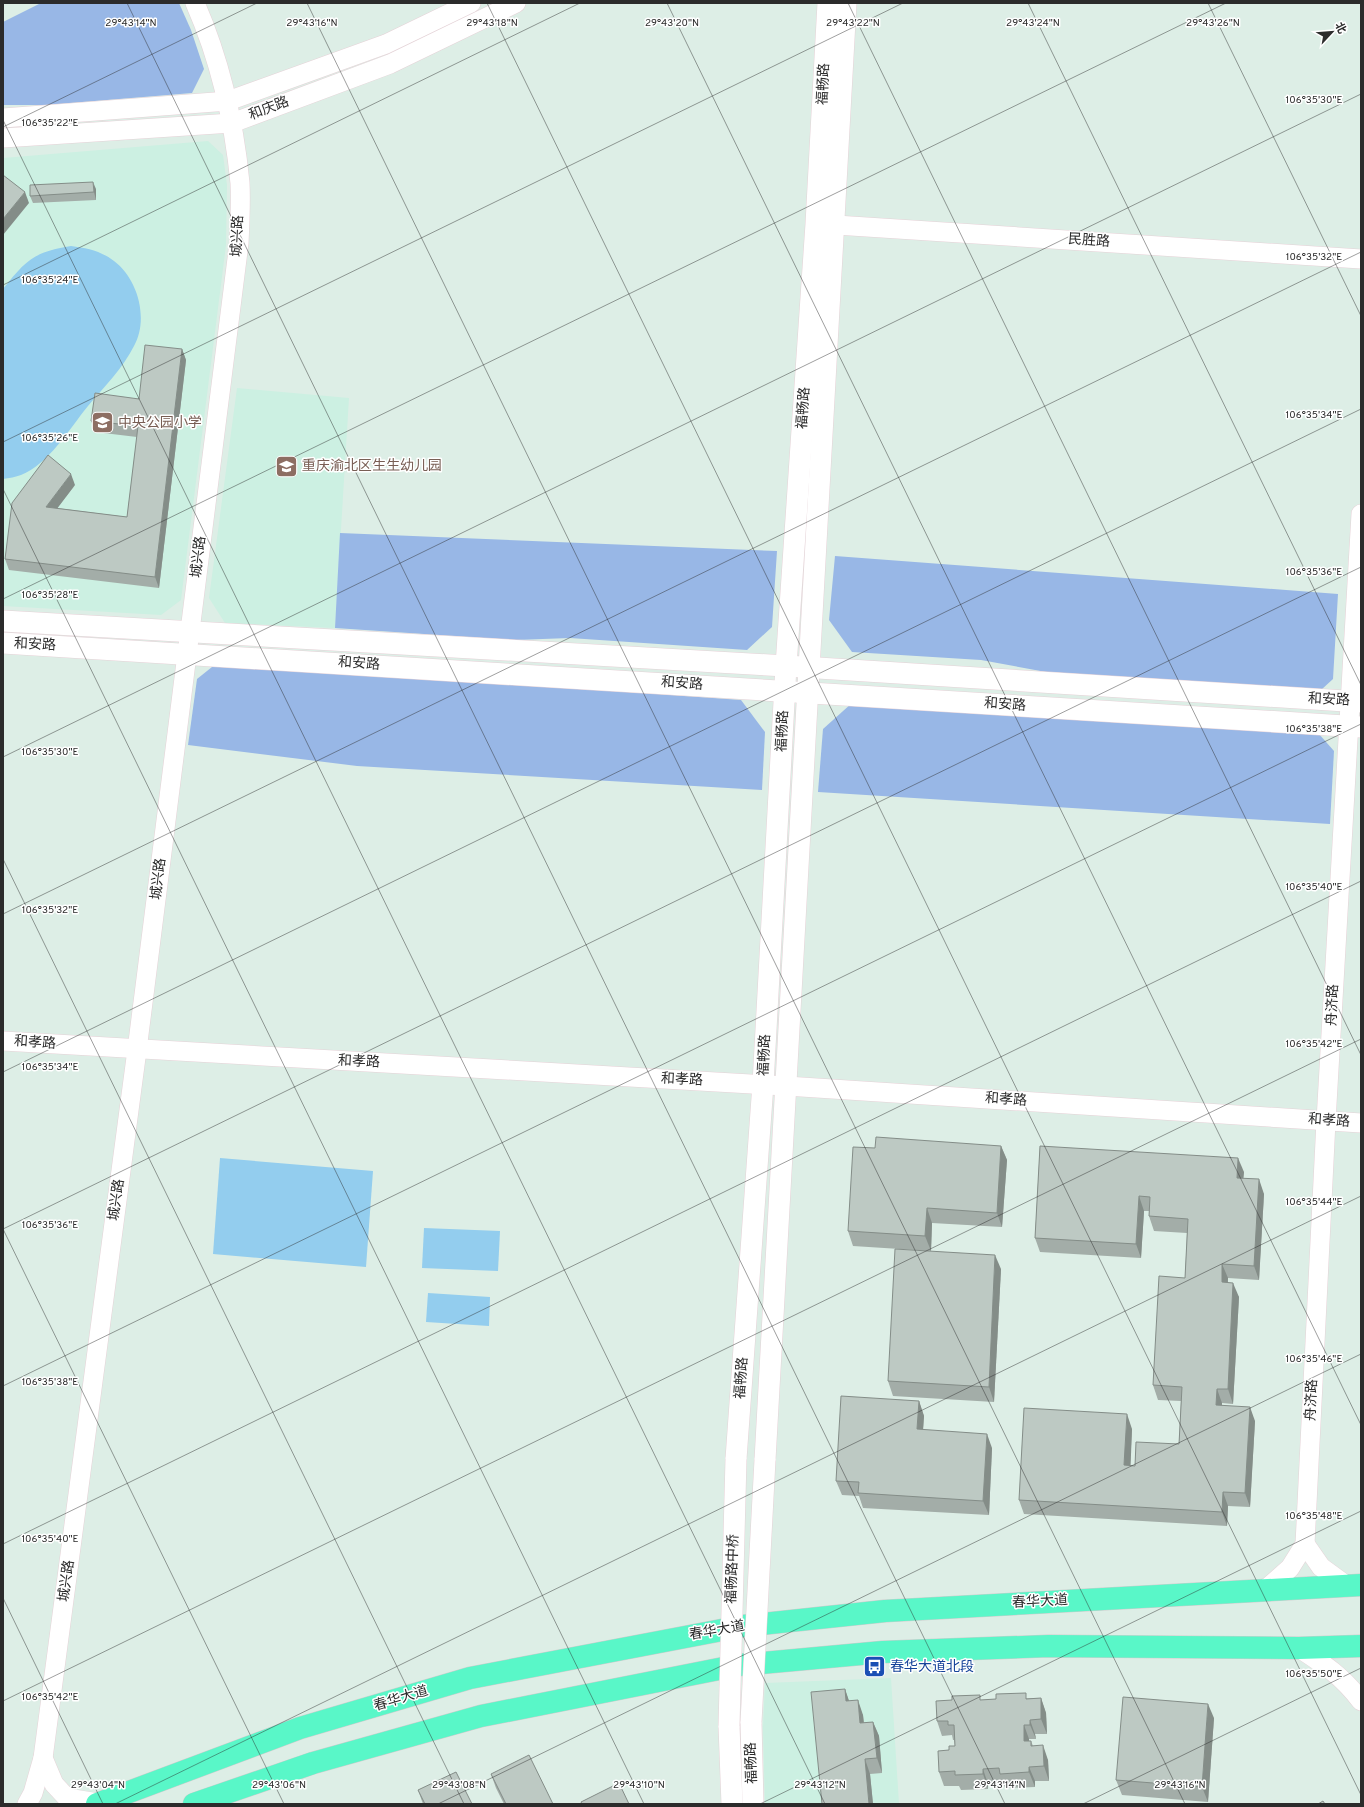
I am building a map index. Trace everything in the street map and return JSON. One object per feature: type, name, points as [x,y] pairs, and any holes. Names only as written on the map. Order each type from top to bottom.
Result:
[{"type":"main road","name":"福畅路","points":[[765,1460],[810,668],[825,224],[828,3]]},
{"type":"main road","name":"福畅路","points":[[736,1459],[763,1084],[786,690],[786,666],[846,3]]},
{"type":"main road","name":"和安路","points":[[3,621],[786,666],[1356,701]]},
{"type":"main road","name":"和安路","points":[[3,643],[188,653],[1355,726]]},
{"type":"main road","name":"福畅路中桥","points":[[729,1726],[736,1459]]},
{"type":"main road","name":"福畅路中桥","points":[[751,1722],[765,1460]]},
{"type":"main road","name":"春华大道","points":[[98,1804],[300,1728],[470,1678],[743,1626],[885,1611],[1354,1586]]},
{"type":"main road","points":[[194,1804],[313,1763],[481,1716],[739,1665],[883,1652],[1049,1646],[1299,1648],[1361,1646]]},
{"type":"main road","name":"福畅路","points":[[751,1722],[753,1804]]},
{"type":"main road","name":"福畅路","points":[[729,1726],[732,1804]]},
{"type":"street","name":"城兴路","points":[[27,1804],[33,1793],[43,1758],[137,1050],[239,244],[240,184],[228,101],[205,25],[195,3]]},
{"type":"street","name":"和庆路","points":[[3,118],[228,101],[386,44],[471,3]]},
{"type":"street","name":"和庆路","points":[[3,138],[232,123],[390,64],[516,3]]},
{"type":"street","name":"民胜路","points":[[825,224],[1361,259]]},
{"type":"street","name":"舟济路","points":[[1305,1544],[1326,1121],[1355,726],[1361,514]]},
{"type":"street","name":"和孝路","points":[[3,1041],[137,1050],[763,1084],[1361,1123]]},
{"type":"street","points":[[1265,1590],[1290,1568],[1305,1544],[1321,1567],[1354,1586]]},
{"type":"street","points":[[1299,1648],[1328,1667],[1348,1684],[1361,1701]]},
{"type":"street","points":[[43,1758],[54,1784],[67,1798],[98,1804]]},
{"type":"shaded area","points":[[41,3],[179,3],[191,30],[204,69],[192,93],[46,105],[3,105],[3,22]]},
{"type":"shaded area","name":"中央公园小学","points":[[208,141],[223,155],[227,185],[226,245],[181,600],[161,615],[3,606],[3,158]]},
{"type":"shaded area","points":[[71,246],[99,252],[114,261],[129,278],[139,300],[141,312],[141,324],[138,335],[130,354],[119,370],[49,455],[31,470],[19,476],[3,479],[3,289],[18,271],[32,259],[48,251]]},
{"type":"shaded area","name":"重庆渝北区生生幼儿园","points":[[237,388],[349,398],[335,628],[225,623],[209,598]]},
{"type":"shaded area","points":[[340,533],[777,551],[772,627],[747,650],[570,638],[515,640],[335,628]]},
{"type":"shaded area","points":[[835,556],[1338,594],[1333,679],[1321,690],[1046,672],[981,660],[852,652],[829,620]]},
{"type":"shaded area","points":[[217,663],[741,700],[765,732],[762,790],[357,766],[188,745],[197,679]]},
{"type":"shaded area","points":[[852,703],[1319,734],[1334,751],[1330,824],[818,792],[823,729]]},
{"type":"shaded area","points":[[220,1158],[373,1171],[366,1267],[213,1254]]},
{"type":"shaded area","points":[[424,1228],[500,1231],[498,1271],[422,1268]]},
{"type":"shaded area","points":[[428,1293],[490,1297],[489,1326],[426,1322]]},
{"type":"shaded area","points":[[891,1678],[899,1804],[765,1804],[763,1728],[765,1683]]},
{"type":"building","points":[[3,175],[25,192],[3,219]]},
{"type":"building","points":[[93,182],[94,192],[30,196],[30,185]]},
{"type":"building","points":[[145,345],[182,349],[155,577],[5,559],[12,503],[48,455],[71,474],[46,507],[127,517],[138,426],[91,421],[95,393],[139,399]]},
{"type":"building","points":[[876,1137],[1001,1146],[997,1213],[927,1208],[925,1236],[848,1231],[853,1147],[875,1148]]},
{"type":"building","points":[[1040,1146],[1238,1158],[1237,1178],[1259,1179],[1254,1266],[1222,1264],[1222,1282],[1233,1283],[1228,1389],[1217,1389],[1216,1405],[1250,1407],[1245,1493],[1223,1492],[1222,1512],[1019,1500],[1024,1408],[1127,1414],[1124,1465],[1135,1466],[1136,1442],[1179,1444],[1182,1387],[1153,1385],[1159,1276],[1185,1278],[1188,1219],[1149,1216],[1150,1197],[1139,1196],[1136,1244],[1035,1238]]},
{"type":"building","points":[[895,1249],[995,1255],[989,1387],[888,1381]]},
{"type":"building","points":[[841,1396],[919,1401],[917,1429],[987,1434],[983,1501],[858,1493],[859,1482],[836,1481]]},
{"type":"building","points":[[845,1689],[846,1701],[858,1700],[860,1723],[873,1722],[877,1758],[865,1759],[869,1804],[822,1804],[811,1692]]},
{"type":"building","points":[[1026,1693],[1026,1699],[1041,1698],[1041,1719],[1030,1720],[1030,1725],[1024,1725],[1024,1741],[1031,1741],[1031,1746],[1043,1745],[1044,1766],[1029,1767],[1029,1772],[1000,1774],[999,1768],[983,1769],[983,1774],[955,1775],[955,1771],[939,1772],[938,1751],[949,1750],[949,1746],[955,1746],[954,1725],[948,1725],[948,1721],[937,1721],[936,1701],[952,1700],[952,1696],[980,1695],[980,1700],[996,1699],[996,1694]]},
{"type":"building","points":[[1123,1697],[1208,1704],[1202,1787],[1116,1780]]},
{"type":"building","points":[[529,1755],[553,1804],[506,1804],[491,1774]]},
{"type":"building","points":[[456,1772],[472,1804],[425,1804],[418,1790]]},
{"type":"building","points":[[619,1783],[629,1804],[582,1804],[581,1802]]},
{"type":"building","points":[[1323,1801],[1325,1804],[1318,1804]]},
{"type":"place","name":"中央公园小学","points":[[103,423]]},
{"type":"place","name":"重庆渝北区生生幼儿园","points":[[286,466]]},
{"type":"place","name":"春华大道北段","points":[[875,1667]]}]
